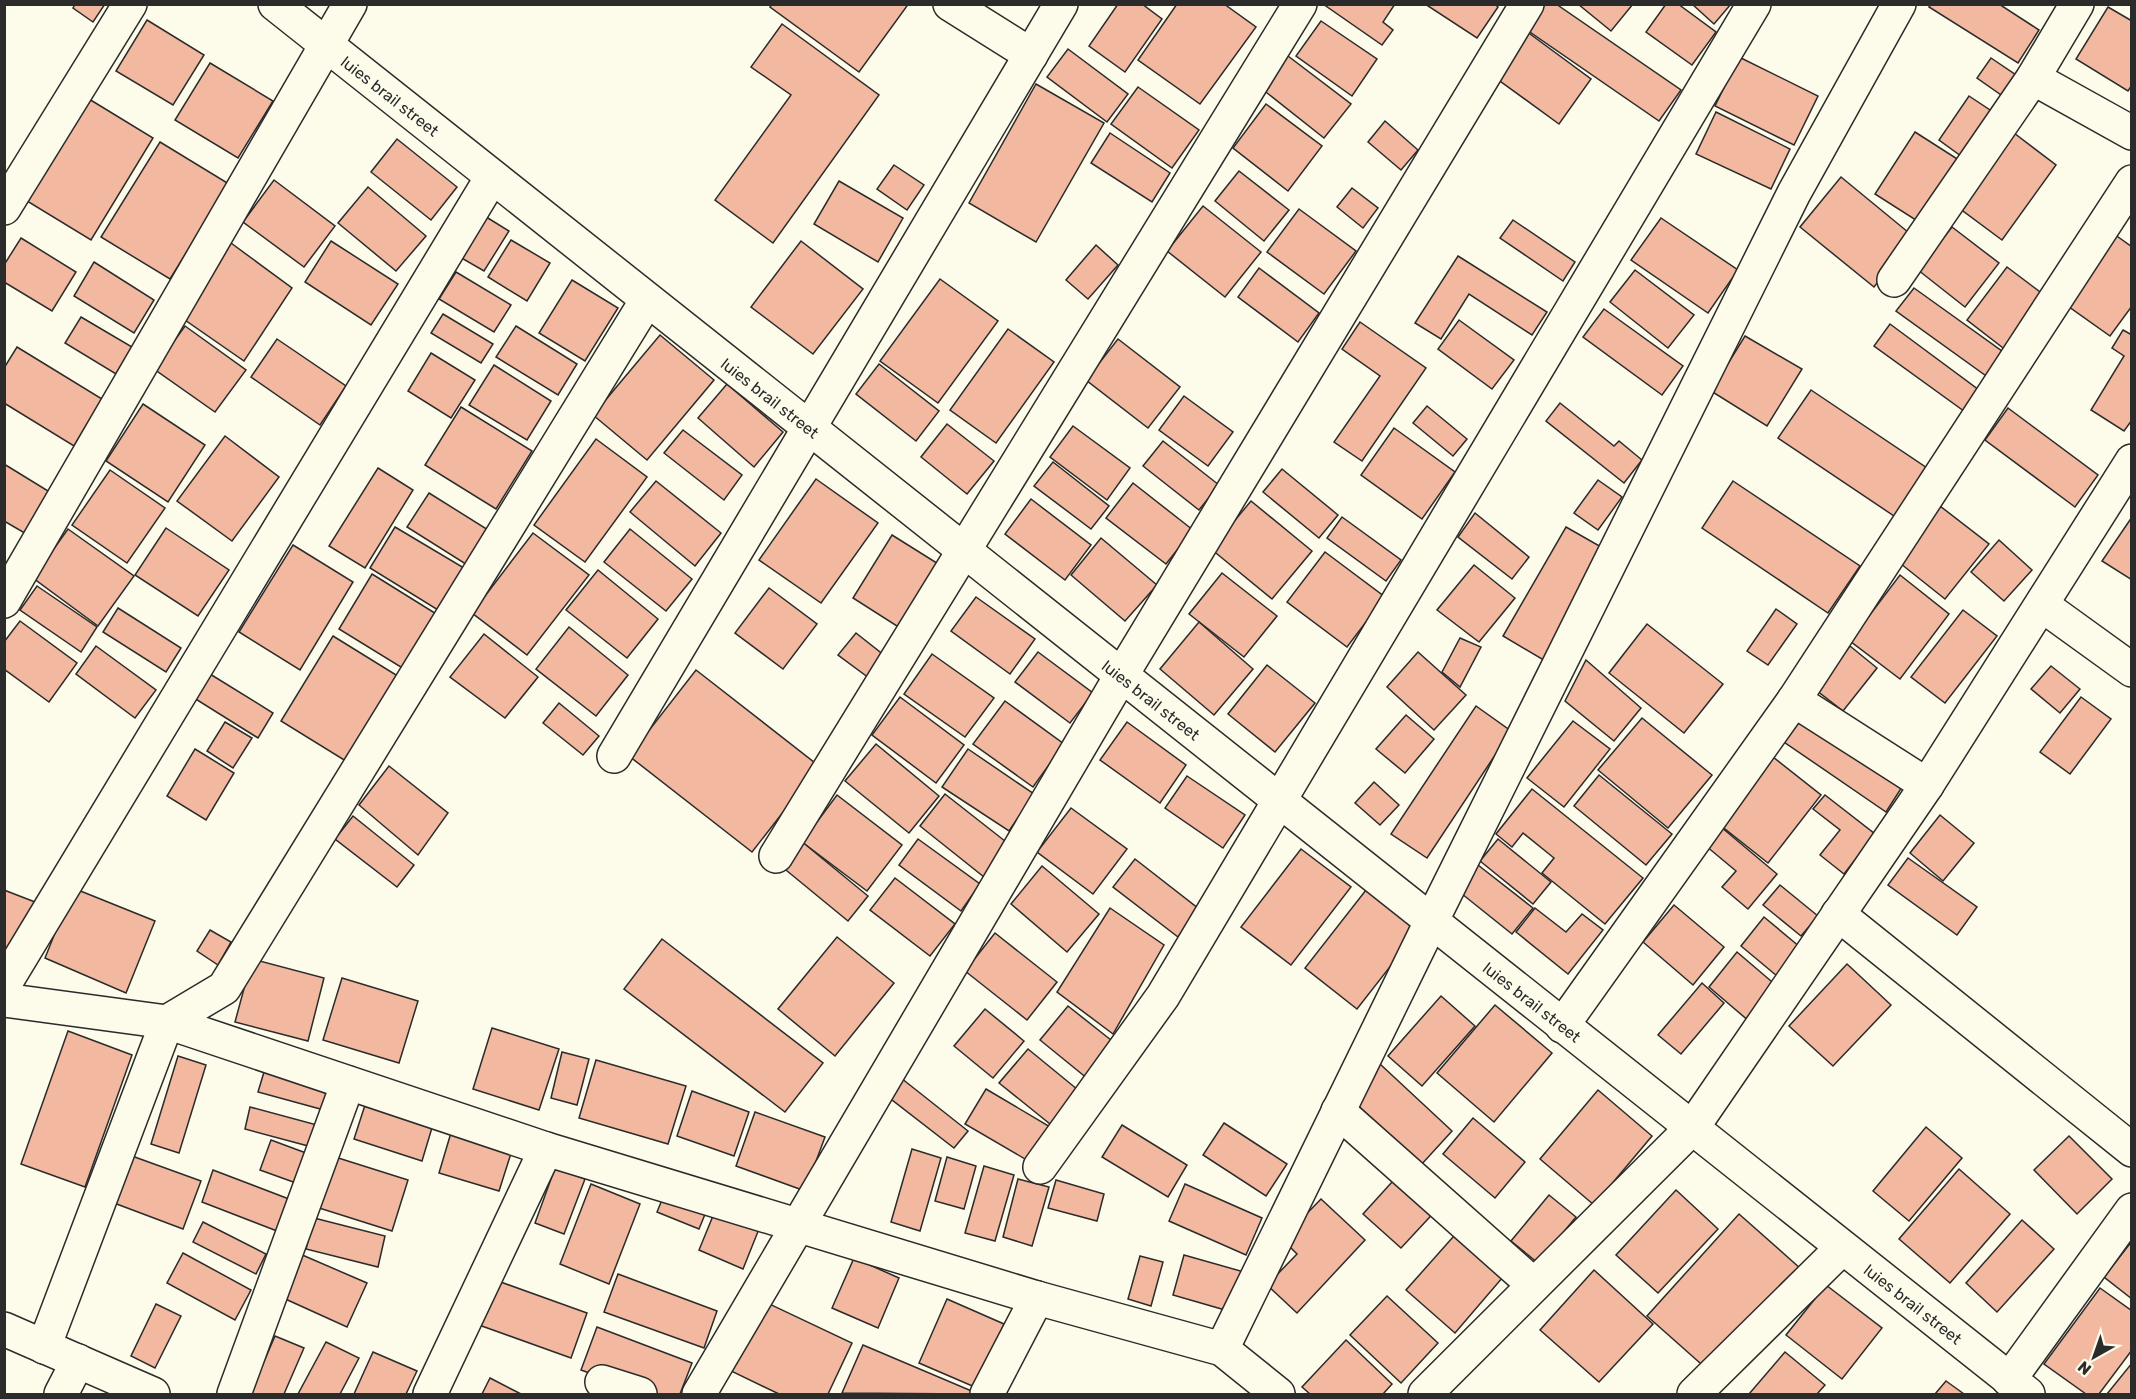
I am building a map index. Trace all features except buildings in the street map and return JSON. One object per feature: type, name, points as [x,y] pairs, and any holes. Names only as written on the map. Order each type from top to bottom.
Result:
[{"type":"street","points":[[4,208],[130,4]]},
{"type":"street","name":"luies brail street","points":[[275,4],[2018,1387]]},
{"type":"street","points":[[4,601],[350,4]]},
{"type":"street","points":[[950,4],[1031,55]]},
{"type":"street","points":[[614,756],[1061,4]]},
{"type":"street","points":[[776,856],[1300,4]]},
{"type":"street","points":[[699,1395],[1121,676],[1527,4]]},
{"type":"street","points":[[1040,1167],[1163,996],[1754,4]]},
{"type":"street","points":[[1222,1349],[1431,922],[1794,193],[1899,4]]},
{"type":"street","points":[[1894,280],[2033,78],[2077,4]]},
{"type":"street","points":[[2033,78],[2132,133]]},
{"type":"street","points":[[4,985],[492,177]]},
{"type":"street","points":[[1562,1026],[1794,700],[2132,182]]},
{"type":"street","points":[[44,1347],[167,1022],[224,988],[647,300]]},
{"type":"street","points":[[1425,1395],[1692,1128],[1928,785],[2132,461]]},
{"type":"street","points":[[2042,605],[2132,670]]},
{"type":"street","points":[[1794,700],[1928,785]]},
{"type":"street","points":[[1838,914],[2132,1150]]},
{"type":"street","points":[[4,1000],[167,1022],[546,1149],[1037,1298],[1222,1349],[1278,1395]]},
{"type":"street","points":[[234,1395],[348,1083]]},
{"type":"street","points":[[1338,1111],[1534,1285]]},
{"type":"street","points":[[430,1395],[546,1149]]},
{"type":"street","points":[[2018,1387],[2132,1210]]},
{"type":"street","points":[[1694,1395],[1842,1248]]},
{"type":"street","points":[[987,1395],[1037,1298]]},
{"type":"street","points":[[4,1329],[153,1395]]},
{"type":"street","points":[[60,1395],[78,1361]]},
{"type":"street","points":[[602,1382],[640,1395]]}]
